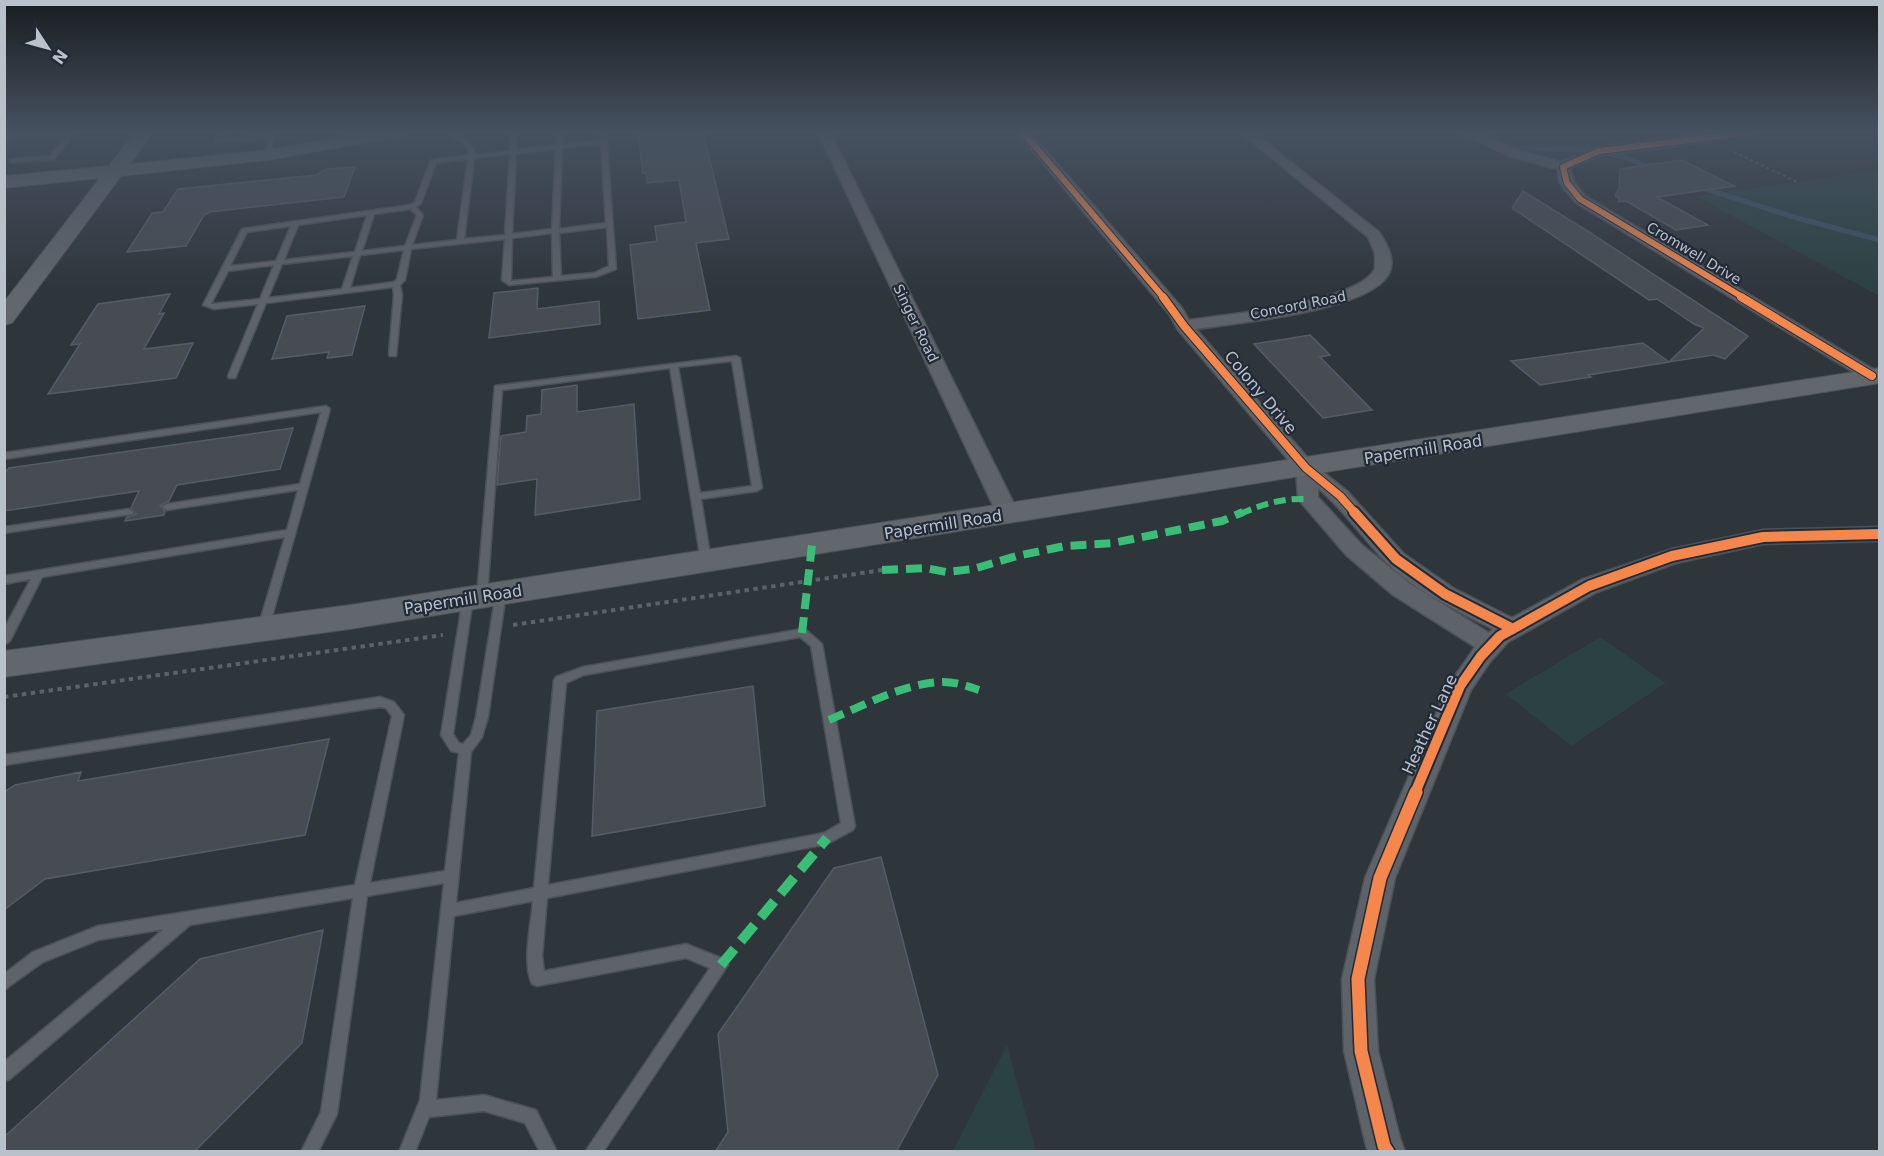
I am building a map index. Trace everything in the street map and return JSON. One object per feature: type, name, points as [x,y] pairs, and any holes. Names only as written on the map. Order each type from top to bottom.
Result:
[{"type":"main road","points":[[4,318],[103,186]]},
{"type":"main road","name":"Papermill Road","points":[[4,664],[484,596],[1306,468],[1876,376]]},
{"type":"street","name":"Singer Road","points":[[850,186],[1008,514]]},
{"type":"street","name":"Colony Drive","points":[[1069,186],[1176,312],[1184,326],[1306,468]]},
{"type":"street","name":"Concord Road","points":[[1184,326],[1337,299],[1368,287],[1382,272],[1383,251],[1374,235],[1313,186]]},
{"type":"street","name":"Cromwell Drive","points":[[1569,186],[1580,199],[1876,376]]},
{"type":"street","points":[[1306,468],[1308,499],[1354,550],[1401,589],[1502,637]]},
{"type":"street","name":"Heather Lane","points":[[1388,1152],[1384,1146],[1361,1051],[1358,979],[1380,878],[1460,686],[1502,637],[1588,586],[1672,556],[1762,537],[1880,534]]},
{"type":"lane","points":[[412,207],[420,214],[408,247],[401,280],[396,284],[214,307],[207,305],[244,230],[412,207],[418,202],[424,186]]},
{"type":"lane","points":[[460,240],[467,186]]},
{"type":"lane","points":[[511,186],[506,280],[509,283],[595,276],[613,267],[607,186]]},
{"type":"lane","points":[[557,186],[555,231],[557,279]]},
{"type":"lane","points":[[345,290],[371,214]]},
{"type":"lane","points":[[232,376],[277,263],[296,222]]},
{"type":"lane","points":[[225,269],[460,240],[610,225]]},
{"type":"lane","points":[[393,354],[398,295],[396,284]]},
{"type":"lane","points":[[407,1152],[428,1100],[465,750],[476,737],[482,717],[484,596],[498,388],[736,358],[757,488],[696,497]]},
{"type":"lane","points":[[674,365],[706,561]]},
{"type":"lane","points":[[4,456],[326,408],[264,628]]},
{"type":"lane","points":[[167,507],[304,486]]},
{"type":"lane","points":[[4,530],[129,512]]},
{"type":"lane","points":[[4,580],[291,533]]},
{"type":"lane","points":[[4,641],[38,575]]},
{"type":"lane","points":[[465,750],[455,747],[447,735],[484,596]]},
{"type":"lane","points":[[448,911],[541,892],[827,838],[848,826],[816,644],[802,633],[583,671],[560,680],[541,892],[535,956],[537,979],[686,951],[721,965],[593,1152]]},
{"type":"lane","points":[[4,760],[380,702],[390,705],[398,715],[361,891],[329,1114],[309,1152]]},
{"type":"lane","points":[[4,983],[38,957],[98,933],[452,876]]},
{"type":"lane","points":[[4,1073],[187,918]]},
{"type":"lane","points":[[425,1109],[484,1103],[530,1116],[549,1152]]},
{"type":"green space","points":[[1770,186],[1879,186],[1879,296],[1696,196]]},
{"type":"green space","points":[[1600,637],[1666,683],[1571,746],[1506,694]]},
{"type":"green space","points":[[1007,1045],[1036,1151],[953,1151]]},
{"type":"building","points":[[208,186],[348,186],[344,197],[210,212],[204,215],[186,246],[127,252],[152,213],[163,212],[178,189]]},
{"type":"building","points":[[680,186],[716,186],[729,239],[696,243],[710,310],[638,319],[630,245],[657,241],[655,226],[686,222]]},
{"type":"building","points":[[1619,186],[1734,186],[1657,197],[1708,225],[1676,230],[1626,201],[1619,202],[1619,198],[1615,196]]},
{"type":"building","points":[[1523,191],[1748,336],[1725,359],[1713,355],[1669,362],[1704,328],[1694,324],[1657,299],[1649,300],[1512,208]]},
{"type":"building","points":[[538,288],[537,309],[599,301],[600,324],[489,338],[494,293]]},
{"type":"building","points":[[170,294],[159,314],[164,313],[144,349],[193,343],[176,378],[48,394],[80,344],[71,345],[98,304]]},
{"type":"building","points":[[365,306],[352,355],[327,358],[329,352],[272,359],[287,316]]},
{"type":"building","points":[[1310,335],[1330,355],[1320,357],[1372,410],[1323,418],[1254,344]]},
{"type":"building","points":[[1643,343],[1669,362],[1540,385],[1511,361]]},
{"type":"building","points":[[577,385],[577,412],[634,404],[640,499],[535,515],[537,479],[497,485],[501,436],[526,432],[527,416],[541,414],[542,390]]},
{"type":"building","points":[[293,428],[280,469],[177,485],[169,501],[160,506],[165,511],[164,515],[125,521],[127,517],[136,514],[131,508],[139,491],[4,511],[4,474],[9,468]]},
{"type":"building","points":[[753,686],[765,806],[592,836],[597,711]]},
{"type":"building","points":[[329,739],[305,835],[45,879],[4,910],[4,792],[15,785],[81,772],[78,781]]},
{"type":"building","points":[[881,857],[938,1075],[896,1152],[715,1152],[728,1132],[718,1034],[834,868]]},
{"type":"building","points":[[323,930],[302,1043],[194,1152],[4,1152],[4,1137],[200,959]]},
{"type":"waterway","points":[[1700,187],[1797,218],[1880,240]]},
{"type":"marked path","points":[[882,570],[925,568],[946,572],[973,569],[1017,556],[1065,546],[1113,543],[1222,521],[1268,502],[1286,498],[1308,499]]},
{"type":"marked path","points":[[802,633],[812,545]]},
{"type":"marked path","points":[[829,720],[893,694],[927,684],[957,683],[979,690]]},
{"type":"marked path","points":[[721,965],[827,838]]},
{"type":"cycle path","points":[[1069,186],[1176,312],[1184,326],[1306,468],[1340,496],[1396,559],[1445,594],[1513,629]]},
{"type":"cycle path","points":[[1569,186],[1580,199],[1872,376]]},
{"type":"cycle path","points":[[1388,1152],[1384,1146],[1361,1051],[1358,979],[1380,878],[1460,686],[1481,656],[1500,636],[1589,586],[1672,556],[1763,537],[1880,534]]}]
